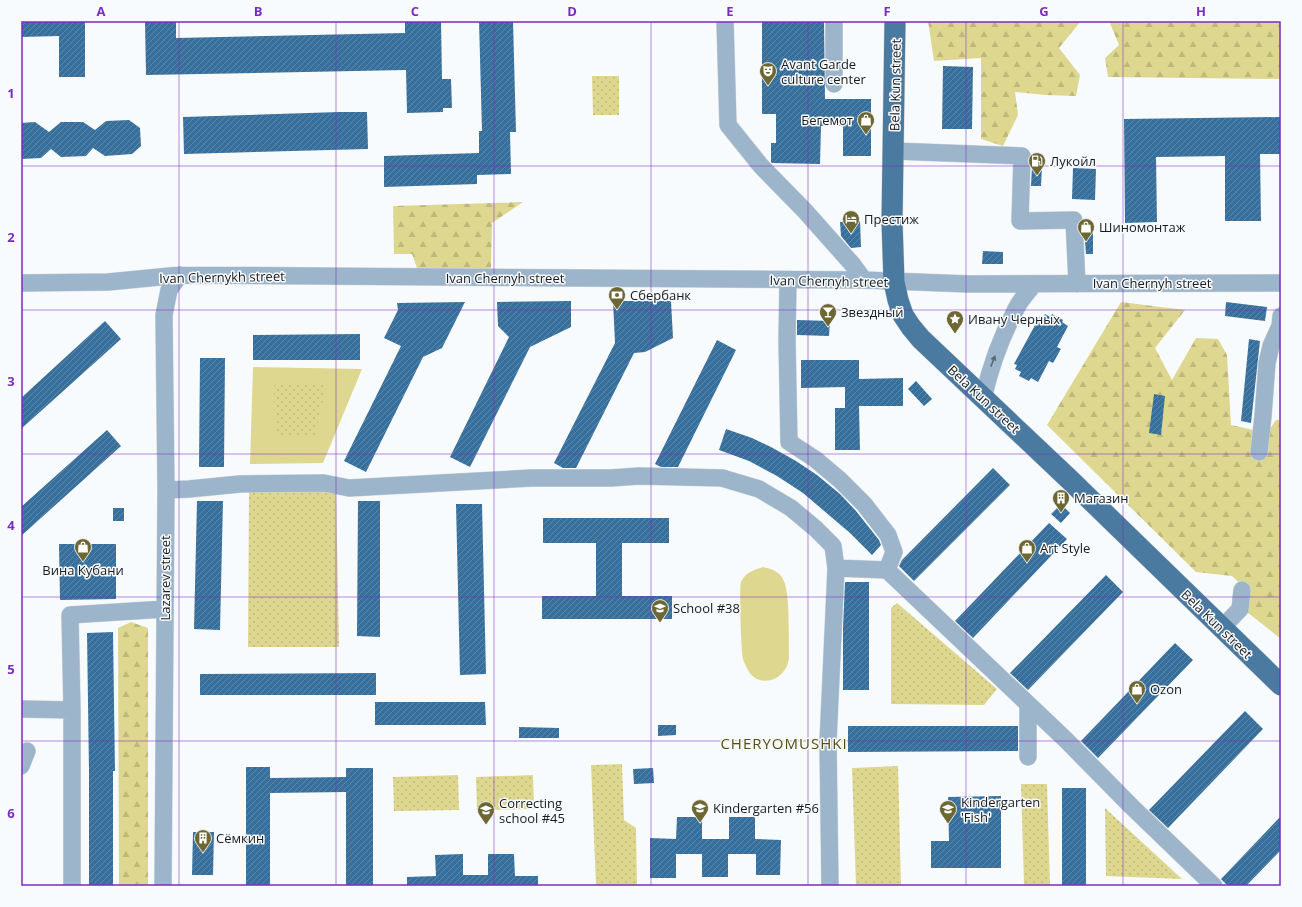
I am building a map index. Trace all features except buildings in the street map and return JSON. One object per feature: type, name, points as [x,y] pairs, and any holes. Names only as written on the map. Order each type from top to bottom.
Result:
[{"type":"main road","name":"Bela Kun street","points":[[895,21],[892,221],[894,282],[903,315],[921,339],[1069,479],[1281,685]]},
{"type":"street","points":[[725,21],[728,125],[761,166],[805,211],[853,265],[864,280]]},
{"type":"street","points":[[834,21],[834,84]]},
{"type":"street","points":[[894,151],[1022,156],[1020,221],[1074,220],[1077,284]]},
{"type":"street","name":"Ivan Chernykh street","points":[[21,283],[108,282],[180,275],[788,280]]},
{"type":"street","name":"Lazarev street","points":[[163,886],[166,490],[164,315],[169,290],[180,275]]},
{"type":"street","points":[[788,280],[787,340],[789,442],[815,459],[840,480],[864,504],[888,534],[894,552],[887,570]]},
{"type":"street","name":"Ivan Chernyh street","points":[[788,280],[864,280],[969,284],[1281,283]]},
{"type":"street","points":[[983,399],[992,363],[1016,308],[1034,284]]},
{"type":"street","points":[[1259,452],[1264,416],[1267,363],[1271,346],[1280,326],[1281,316]]},
{"type":"street","points":[[166,490],[240,484],[324,483],[349,488],[532,478],[611,478],[639,476],[722,478],[759,489],[790,508],[816,529],[833,546],[836,568],[828,742],[830,886]]},
{"type":"street","points":[[836,568],[887,570],[1028,704],[1214,886]]},
{"type":"street","points":[[1222,628],[1240,609],[1242,590]]},
{"type":"street","points":[[72,886],[72,710],[70,615],[165,609]]},
{"type":"street","points":[[1028,704],[1028,757]]},
{"type":"street","points":[[21,709],[72,710]]},
{"type":"green space","points":[[928,21],[1081,21],[1059,48],[1080,75],[1076,96],[1015,92],[1018,115],[1003,146],[981,139],[981,58],[934,61]]},
{"type":"green space","points":[[1109,21],[1281,21],[1281,79],[1108,77],[1105,58],[1119,45]]},
{"type":"green space","points":[[592,76],[619,76],[619,115],[593,115]]},
{"type":"green space","points":[[523,202],[492,223],[491,269],[417,268],[412,254],[394,254],[393,206]]},
{"type":"green space","points":[[1121,302],[1185,310],[1155,348],[1172,380],[1196,338],[1218,339],[1227,355],[1231,425],[1267,433],[1276,420],[1281,420],[1281,639],[1247,612],[1250,593],[1232,576],[1196,572],[1047,425]]},
{"type":"green space","points":[[253,367],[362,369],[323,463],[250,464]]},
{"type":"green space","points":[[274,383],[327,383],[315,435],[275,435]]},
{"type":"green space","points":[[336,488],[339,647],[248,647],[249,490]]},
{"type":"green space","points":[[763,567],[777,572],[783,579],[786,586],[789,617],[789,658],[787,665],[775,679],[765,681],[751,675],[743,659],[740,607],[741,582],[750,572]]},
{"type":"green space","points":[[897,603],[997,689],[984,705],[891,704],[891,608]]},
{"type":"green space","points":[[131,622],[148,628],[148,886],[119,886],[118,628]]},
{"type":"green space","points":[[622,764],[624,820],[636,828],[637,886],[596,886],[591,765]]},
{"type":"green space","points":[[898,766],[901,886],[856,886],[852,768]]},
{"type":"green space","points":[[458,775],[459,810],[394,811],[393,777]]},
{"type":"green space","points":[[533,775],[534,809],[477,810],[476,777]]},
{"type":"green space","points":[[1021,784],[1047,784],[1050,886],[1024,886]]},
{"type":"green space","points":[[1105,808],[1182,879],[1106,876]]},
{"type":"place","name":"Avant Garde culture center","points":[[768,86]]},
{"type":"place","name":"Бегемот","points":[[866,135]]},
{"type":"place","name":"Лукойл","points":[[1037,176]]},
{"type":"place","name":"Престиж","points":[[851,234]]},
{"type":"place","name":"Шиномонтаж","points":[[1086,242]]},
{"type":"place","name":"Сбербанк","points":[[617,310]]},
{"type":"place","name":"Звездный","points":[[828,327]]},
{"type":"place","name":"Ивану Черных","points":[[955,334]]},
{"type":"place","name":"Магазин","points":[[1061,513]]},
{"type":"place","name":"Вина Кубани","points":[[83,562]]},
{"type":"place","name":"Art Style","points":[[1027,563]]},
{"type":"place","name":"School #38","points":[[660,623]]},
{"type":"place","name":"Ozon","points":[[1137,704]]},
{"type":"place","name":"Kindergarten #56","points":[[700,823]]},
{"type":"place","name":"Kindergarten 'Fish'","points":[[948,824]]},
{"type":"place","name":"Correcting school #45","points":[[486,825]]},
{"type":"place","name":"Сёмкин","points":[[203,853]]},
{"type":"district","name":"CHERYOMUSHKI","points":[[784,744]]}]
